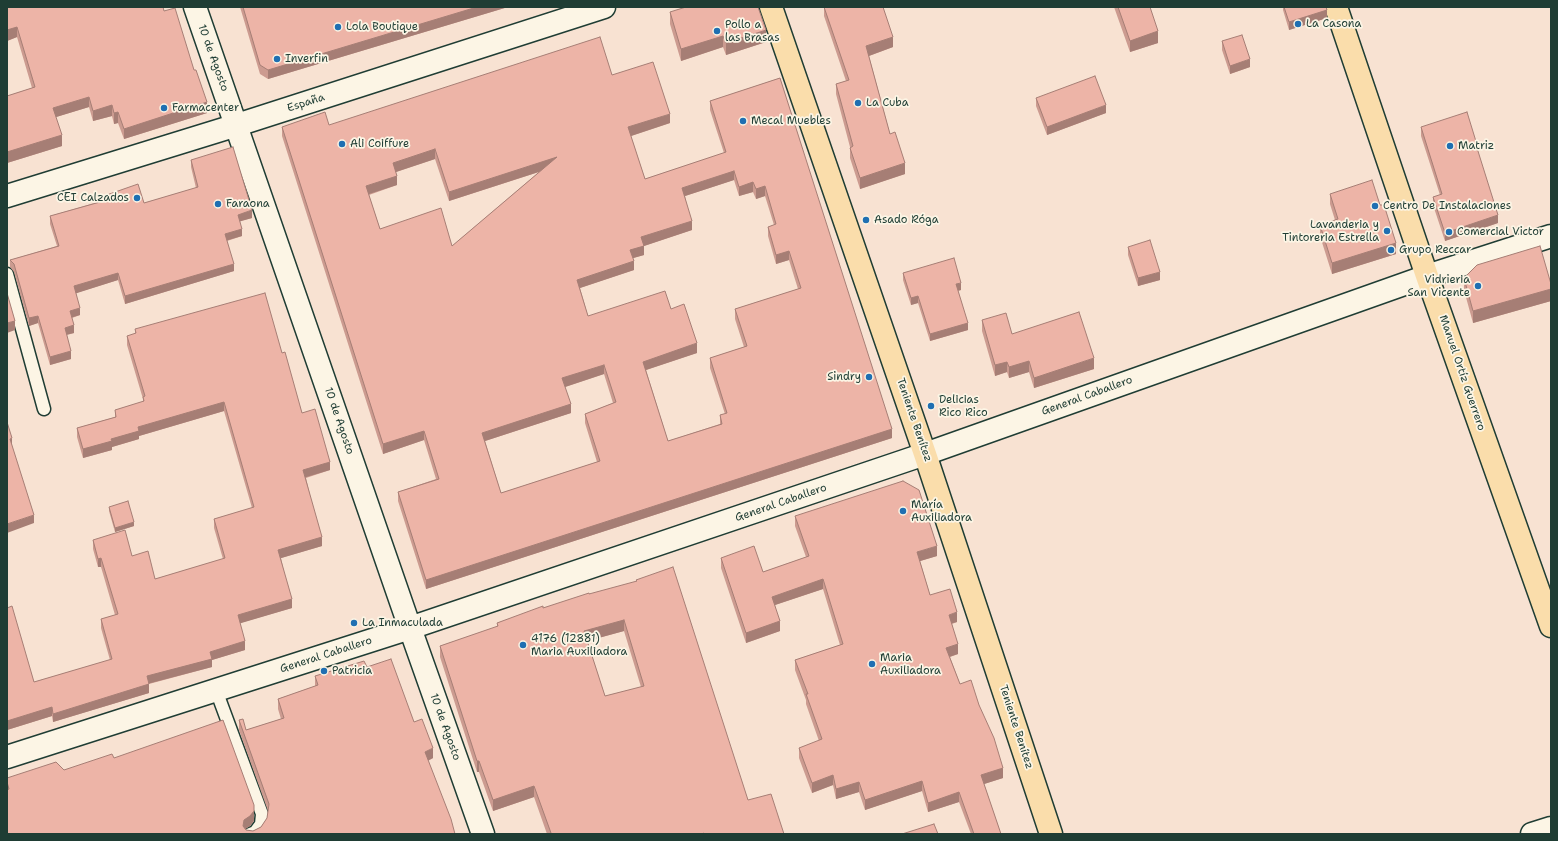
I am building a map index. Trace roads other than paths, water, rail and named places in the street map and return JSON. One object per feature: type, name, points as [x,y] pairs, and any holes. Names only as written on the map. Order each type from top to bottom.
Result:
[{"type":"main road","name":"Teniente Benítez","points":[[771,7],[926,454],[1051,834]]},
{"type":"main road","name":"Manuel Ortíz Guerrero","points":[[1336,7],[1427,276],[1551,626]]},
{"type":"street","name":"10 de Agosto","points":[[196,7],[410,628],[483,834]]},
{"type":"street","name":"España","points":[[7,196],[237,125],[604,7]]},
{"type":"street","name":"General Caballero","points":[[7,757],[410,628],[926,454],[1427,276],[1551,236]]},
{"type":"street","points":[[1532,834],[1551,828]]},
{"type":"lane","points":[[7,274],[44,408]]},
{"type":"lane","points":[[216,690],[262,814],[261,824],[255,832],[250,834]]},
{"type":"place","name":"La Casona","points":[[1298,24]]},
{"type":"place","name":"Lola Boutique","points":[[338,27]]},
{"type":"place","name":"Pollo a las Brasas","points":[[717,31]]},
{"type":"place","name":"Inverfin","points":[[277,59]]},
{"type":"place","name":"La Cuba","points":[[858,103]]},
{"type":"place","name":"Farmacenter","points":[[164,108]]},
{"type":"place","name":"Mecal Muebles","points":[[743,121]]},
{"type":"place","name":"Ali Coiffure","points":[[342,144]]},
{"type":"place","name":"Matriz","points":[[1450,146]]},
{"type":"place","name":"CEI Calzados","points":[[137,198]]},
{"type":"place","name":"Faraona","points":[[218,204]]},
{"type":"place","name":"Centro De Instalaciones","points":[[1375,206]]},
{"type":"place","name":"Asado Róga","points":[[866,220]]},
{"type":"place","name":"Lavanderia y Tintoreria Estrella","points":[[1387,231]]},
{"type":"place","name":"Comercial Victor","points":[[1449,232]]},
{"type":"place","name":"Grupo Reccar","points":[[1391,250]]},
{"type":"place","name":"Vidrieria San Vicente","points":[[1478,286]]},
{"type":"place","name":"Sindry","points":[[869,377]]},
{"type":"place","name":"Delicias Rico Rico","points":[[931,406]]},
{"type":"place","name":"María Auxiliadora","points":[[903,511]]},
{"type":"place","name":"La Inmaculada","points":[[354,623]]},
{"type":"place","name":"4176 (12881) Maria Auxiliadora","points":[[523,645]]},
{"type":"place","name":"Maria Auxiliadora","points":[[872,664]]},
{"type":"place","name":"Patricia","points":[[324,671]]}]
